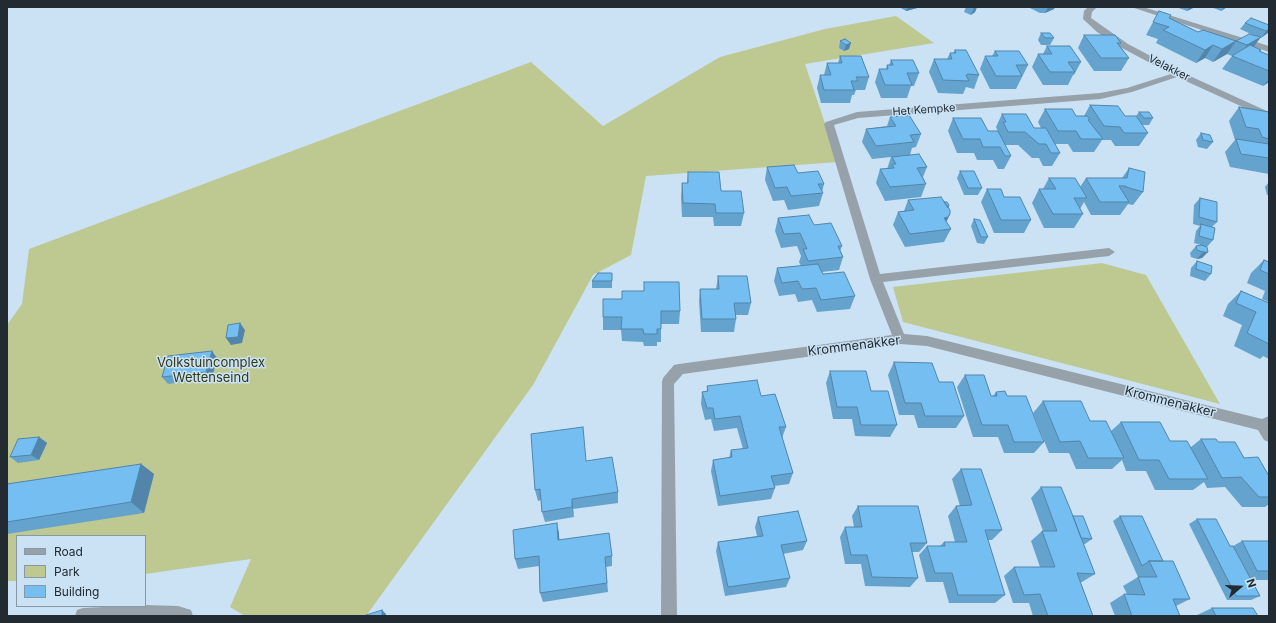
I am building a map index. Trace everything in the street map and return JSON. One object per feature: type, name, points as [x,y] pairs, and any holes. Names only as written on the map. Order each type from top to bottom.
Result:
[{"type":"street","name":"Velakker","points":[[1092,7],[1088,11],[1087,20],[1100,30],[1178,74],[1269,116]]},
{"type":"street","points":[[1135,7],[1269,49]]},
{"type":"street","name":"Het Kempke","points":[[900,339],[876,279],[829,124],[857,115],[1100,96],[1129,90],[1178,74]]},
{"type":"street","points":[[876,279],[1109,252]]},
{"type":"street","name":"Krommenakker","points":[[669,616],[668,382],[679,369],[900,339],[927,340],[1267,428]]},
{"type":"street","points":[[83,616],[137,614],[178,614],[185,616]]},
{"type":"green space","name":"Volkstuincomplex Wettenseind","points":[[896,16],[934,43],[805,64],[838,162],[646,176],[631,255],[593,275],[533,385],[366,616],[245,616],[230,607],[251,559],[146,574],[146,535],[16,535],[16,581],[7,581],[7,325],[22,304],[29,249],[531,62],[603,126],[720,57],[825,29]]},
{"type":"green space","points":[[1102,263],[1146,275],[1220,404],[903,322],[893,287]]},
{"type":"building","points":[[1159,11],[1171,15],[1169,18],[1198,32],[1203,30],[1236,41],[1222,49],[1213,45],[1205,50],[1163,30],[1169,27],[1153,22]]},
{"type":"building","points":[[1251,18],[1269,25],[1269,29],[1266,31],[1245,23]]},
{"type":"building","points":[[1041,33],[1050,33],[1054,38],[1045,38]]},
{"type":"building","points":[[1249,34],[1261,37],[1247,45],[1236,41]]},
{"type":"building","points":[[1084,35],[1115,35],[1121,43],[1117,43],[1129,58],[1101,58]]},
{"type":"building","points":[[845,39],[851,43],[846,45],[840,41]]},
{"type":"building","points":[[1250,45],[1269,55],[1269,71],[1232,56]]},
{"type":"building","points":[[1047,46],[1070,46],[1081,62],[1068,62],[1075,72],[1050,72],[1038,54],[1052,54]]},
{"type":"building","points":[[955,50],[966,50],[979,75],[966,75],[969,81],[943,80],[934,59],[952,59],[950,53],[956,53]]},
{"type":"building","points":[[995,51],[1019,51],[1028,65],[1016,65],[1022,76],[996,76],[985,56],[998,56]]},
{"type":"building","points":[[840,56],[861,56],[869,77],[856,77],[858,81],[851,81],[854,90],[824,90],[820,75],[831,75],[827,63],[842,63]]},
{"type":"building","points":[[891,60],[913,60],[919,73],[907,73],[912,85],[885,85],[879,69],[888,69],[887,65],[893,65]]},
{"type":"building","points":[[1090,105],[1118,106],[1125,116],[1136,116],[1148,133],[1124,133],[1120,127],[1104,126]]},
{"type":"building","points":[[1239,107],[1269,112],[1269,139],[1262,137],[1259,129],[1246,127]]},
{"type":"building","points":[[1045,109],[1072,109],[1076,116],[1087,116],[1090,119],[1088,120],[1103,139],[1081,139],[1076,131],[1058,131]]},
{"type":"building","points":[[1139,112],[1149,112],[1153,118],[1144,118]]},
{"type":"building","points":[[1002,114],[1026,114],[1034,128],[1046,128],[1060,153],[1051,153],[1046,144],[1039,144],[1025,132],[1008,132],[1003,122],[1006,122]]},
{"type":"building","points":[[909,115],[921,134],[910,135],[914,142],[876,146],[866,129],[896,126],[890,117]]},
{"type":"building","points":[[953,118],[981,118],[988,131],[998,131],[1011,156],[1005,156],[1000,147],[983,147],[980,139],[963,139]]},
{"type":"building","points":[[1201,133],[1210,135],[1213,142],[1203,140]]},
{"type":"building","points":[[1236,139],[1269,144],[1269,158],[1241,154]]},
{"type":"building","points":[[919,154],[927,167],[917,168],[926,184],[890,187],[880,169],[894,168],[892,164],[896,164],[892,157]]},
{"type":"building","points":[[794,165],[798,173],[818,171],[824,184],[818,184],[823,193],[791,196],[787,187],[775,188],[767,167]]},
{"type":"building","points":[[1129,168],[1145,172],[1143,192],[1126,186],[1119,186],[1129,202],[1100,202],[1086,178],[1127,178]]},
{"type":"building","points":[[960,171],[974,171],[982,188],[968,188]]},
{"type":"building","points":[[688,172],[719,172],[721,191],[741,191],[744,213],[716,213],[715,204],[683,203],[682,183],[688,183]]},
{"type":"building","points":[[1049,178],[1075,178],[1087,198],[1074,198],[1083,214],[1053,214],[1039,189],[1056,189]]},
{"type":"building","points":[[987,189],[1001,189],[1004,197],[1020,197],[1031,220],[1001,220]]},
{"type":"building","points":[[941,197],[950,210],[948,217],[944,218],[951,229],[910,234],[898,212],[914,210],[908,200]]},
{"type":"building","points":[[1200,198],[1217,202],[1217,222],[1199,217]]},
{"type":"building","points":[[944,202],[947,202],[949,205],[948,208]]},
{"type":"building","points":[[809,215],[814,225],[831,223],[842,246],[838,246],[843,257],[808,261],[803,249],[807,249],[800,233],[784,234],[778,218]]},
{"type":"building","points":[[974,219],[980,220],[988,237],[981,237]]},
{"type":"building","points":[[1201,224],[1215,228],[1213,240],[1199,236]]},
{"type":"building","points":[[1201,245],[1207,247],[1208,252],[1197,250],[1196,246]]},
{"type":"building","points":[[1264,260],[1269,262],[1269,274],[1260,270]]},
{"type":"building","points":[[1197,261],[1212,266],[1211,274],[1196,269]]},
{"type":"building","points":[[818,264],[823,274],[844,272],[855,296],[821,300],[816,288],[802,289],[798,281],[782,283],[777,268]]},
{"type":"building","points":[[598,273],[612,273],[612,281],[592,281]]},
{"type":"building","points":[[718,276],[747,276],[751,303],[734,303],[736,319],[702,319],[700,289],[719,289]]},
{"type":"building","points":[[644,282],[679,282],[680,311],[661,311],[661,329],[657,329],[657,334],[644,334],[643,329],[621,329],[622,317],[603,317],[603,299],[622,299],[622,291],[644,291]]},
{"type":"building","points":[[1241,291],[1269,303],[1269,344],[1247,333],[1256,312],[1236,303]]},
{"type":"building","points":[[240,323],[238,337],[226,338],[228,325]]},
{"type":"building","points":[[212,351],[206,372],[162,377],[168,356]]},
{"type":"building","points":[[894,362],[932,363],[939,382],[953,382],[964,416],[925,416],[921,403],[905,403]]},
{"type":"building","points":[[830,371],[866,371],[871,391],[888,391],[897,425],[861,425],[857,407],[837,407]]},
{"type":"building","points":[[965,375],[984,375],[991,396],[997,396],[996,392],[1005,391],[1007,396],[1026,396],[1044,442],[1014,442],[1008,425],[982,425]]},
{"type":"building","points":[[757,380],[761,396],[775,394],[786,427],[779,427],[793,473],[771,476],[775,488],[720,496],[713,460],[732,457],[731,450],[748,448],[740,416],[715,419],[713,408],[707,408],[702,392],[708,391],[707,386]]},
{"type":"building","points":[[1043,401],[1081,401],[1090,421],[1106,421],[1124,458],[1088,458],[1080,441],[1060,442]]},
{"type":"building","points":[[1121,422],[1160,422],[1170,441],[1187,441],[1208,479],[1169,479],[1159,460],[1139,460]]},
{"type":"building","points":[[583,427],[586,461],[612,457],[618,492],[572,499],[572,507],[542,512],[540,489],[535,490],[531,434]]},
{"type":"building","points":[[39,437],[31,455],[10,457],[18,439]]},
{"type":"building","points":[[1201,439],[1216,439],[1218,442],[1235,442],[1244,458],[1258,457],[1269,476],[1269,497],[1259,497],[1241,477],[1222,478]]},
{"type":"building","points":[[141,464],[131,502],[7,522],[7,484]]},
{"type":"building","points":[[961,469],[981,469],[1002,530],[985,530],[1005,595],[958,595],[952,573],[935,573],[927,546],[945,546],[944,542],[967,542],[956,506],[972,505]]},
{"type":"building","points":[[1041,487],[1061,487],[1071,511],[1095,574],[1077,573],[1093,616],[1048,616],[1040,594],[1024,595],[1014,567],[1055,567],[1042,531],[1057,531]]},
{"type":"building","points":[[858,506],[918,506],[927,543],[910,543],[918,578],[872,577],[867,555],[851,555],[845,527],[862,527]]},
{"type":"building","points":[[798,511],[807,541],[781,545],[790,578],[728,587],[718,542],[763,536],[758,517]]},
{"type":"building","points":[[1073,516],[1083,516],[1092,539],[1081,538]]},
{"type":"building","points":[[1120,516],[1142,516],[1163,561],[1149,561],[1142,566]]},
{"type":"building","points":[[1197,519],[1216,519],[1230,546],[1233,546],[1260,596],[1236,596]]},
{"type":"building","points":[[557,523],[558,540],[609,533],[612,556],[605,557],[607,583],[540,593],[539,556],[515,559],[513,530]]},
{"type":"building","points":[[1242,541],[1269,541],[1269,571],[1257,571]]},
{"type":"building","points":[[1149,561],[1173,561],[1190,599],[1173,599],[1180,616],[1132,616],[1124,594],[1145,595],[1138,577],[1157,577]]},
{"type":"building","points":[[1212,608],[1253,608],[1258,616],[1216,616]]},
{"type":"building","points":[[382,610],[382,616],[363,616]]}]
